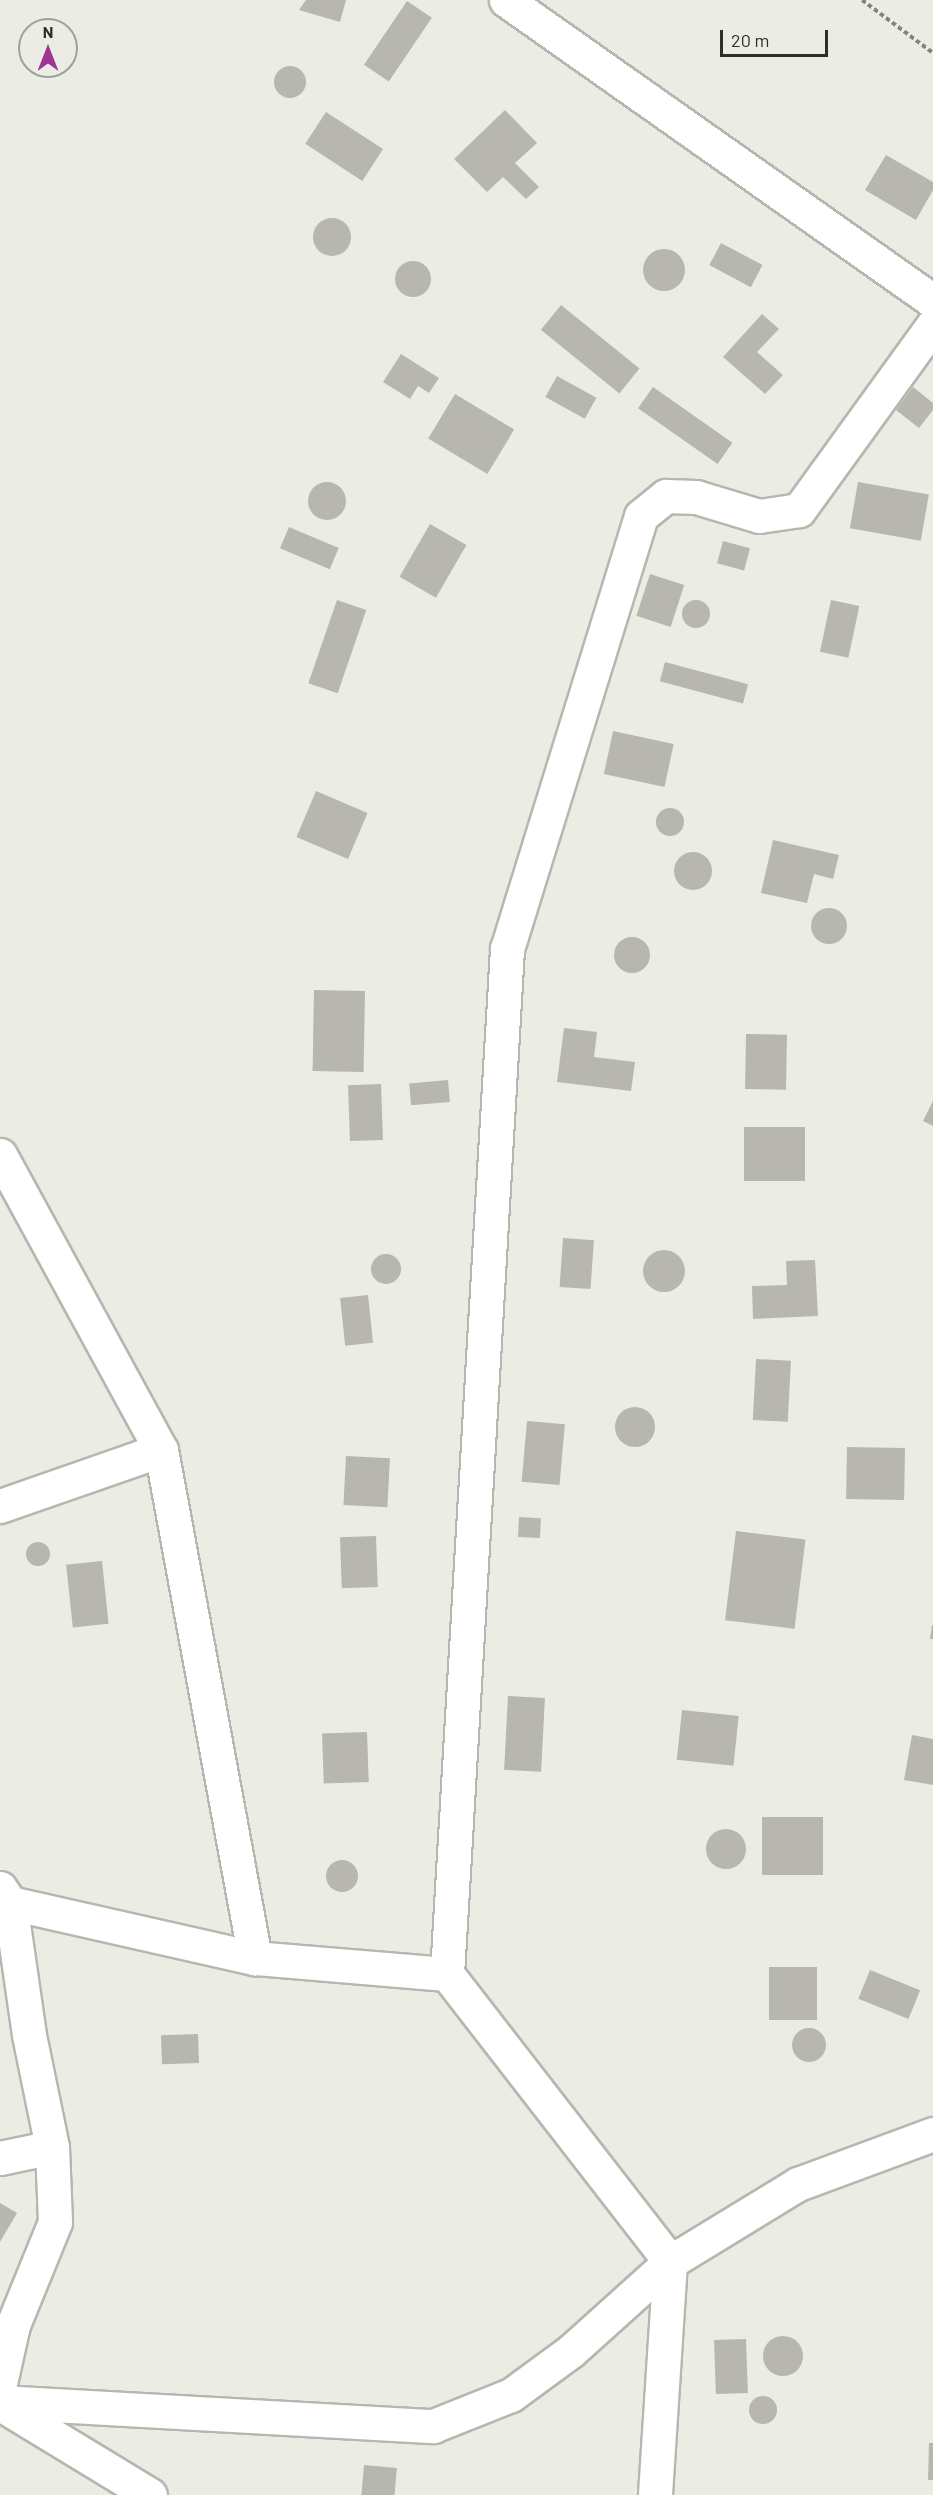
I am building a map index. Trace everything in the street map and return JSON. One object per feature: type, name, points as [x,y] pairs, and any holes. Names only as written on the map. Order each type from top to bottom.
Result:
[{"type":"street","points":[[506,0],[933,301]]},
{"type":"street","points":[[655,2495],[670,2262],[447,1974],[507,949],[641,516],[666,496],[696,497],[759,516],[799,510],[933,325]]},
{"type":"street","points":[[0,1155],[161,1450],[255,1958]]},
{"type":"street","points":[[0,1506],[161,1450]]},
{"type":"street","points":[[0,2383],[13,2325],[55,2222],[52,2147],[3,1899],[255,1958],[447,1974]]},
{"type":"street","points":[[0,2403],[433,2426],[511,2395],[571,2350],[670,2262],[798,2184],[933,2134]]},
{"type":"street","points":[[0,2158],[52,2147]]},
{"type":"street","points":[[0,2403],[150,2495]]},
{"type":"path","points":[[862,0],[933,53]]},
{"type":"building","points":[[306,0],[346,0],[340,22],[299,10]]},
{"type":"building","points":[[407,1],[432,18],[389,82],[364,65]]},
{"type":"building","points":[[290,66],[301,71],[306,82],[301,93],[290,98],[279,93],[274,82],[279,71]]},
{"type":"building","points":[[505,110],[537,143],[515,163],[539,187],[526,199],[503,177],[487,192],[454,159]]},
{"type":"building","points":[[326,112],[383,149],[362,181],[305,144]]},
{"type":"building","points":[[886,155],[933,182],[933,190],[916,220],[865,190]]},
{"type":"building","points":[[332,218],[339,219],[345,224],[350,230],[350,244],[345,250],[339,255],[332,256],[325,255],[319,250],[314,244],[313,237],[314,230],[319,224],[325,219]]},
{"type":"building","points":[[721,243],[762,265],[751,287],[709,265]]},
{"type":"building","points":[[664,249],[679,255],[685,270],[679,285],[664,291],[649,285],[643,270],[649,255]]},
{"type":"building","points":[[413,261],[426,266],[431,279],[426,292],[413,297],[400,292],[395,279],[400,266]]},
{"type":"building","points":[[561,305],[639,369],[619,393],[541,330]]},
{"type":"building","points":[[762,314],[779,329],[757,352],[783,375],[765,394],[723,357]]},
{"type":"building","points":[[401,354],[439,378],[429,393],[418,386],[410,399],[383,382]]},
{"type":"building","points":[[557,376],[596,398],[585,419],[545,397]]},
{"type":"building","points":[[653,387],[732,443],[718,464],[638,408]]},
{"type":"building","points":[[913,387],[933,403],[933,410],[919,428],[896,410]]},
{"type":"building","points":[[455,394],[514,430],[487,474],[428,439]]},
{"type":"building","points":[[327,482],[341,487],[346,501],[341,515],[327,520],[313,515],[308,501],[313,487]]},
{"type":"building","points":[[858,482],[929,495],[921,541],[850,528]]},
{"type":"building","points":[[430,524],[466,545],[436,598],[400,577]]},
{"type":"building","points":[[289,527],[339,548],[330,569],[280,548]]},
{"type":"building","points":[[723,541],[750,548],[744,570],[717,563]]},
{"type":"building","points":[[650,574],[684,585],[671,627],[636,616]]},
{"type":"building","points":[[337,600],[366,610],[338,693],[308,683]]},
{"type":"building","points":[[696,600],[706,604],[710,614],[706,624],[696,628],[686,624],[682,614],[686,604]]},
{"type":"building","points":[[831,600],[859,606],[848,658],[820,652]]},
{"type":"building","points":[[665,662],[748,684],[743,704],[660,681]]},
{"type":"building","points":[[613,731],[674,744],[664,787],[604,774]]},
{"type":"building","points":[[316,791],[368,813],[348,859],[296,837]]},
{"type":"building","points":[[670,808],[680,812],[684,822],[680,832],[670,836],[660,832],[656,822],[660,812]]},
{"type":"building","points":[[773,840],[839,855],[833,879],[814,874],[807,903],[761,893]]},
{"type":"building","points":[[693,852],[707,857],[712,871],[707,885],[693,890],[679,885],[674,871],[679,857]]},
{"type":"building","points":[[829,908],[842,913],[847,926],[842,939],[829,944],[816,939],[811,926],[816,913]]},
{"type":"building","points":[[632,937],[645,942],[650,955],[645,968],[632,973],[619,968],[614,955],[619,942]]},
{"type":"building","points":[[314,990],[365,991],[364,1072],[313,1071]]},
{"type":"building","points":[[564,1028],[597,1032],[594,1057],[635,1062],[631,1091],[557,1082]]},
{"type":"building","points":[[746,1034],[787,1035],[786,1090],[745,1089]]},
{"type":"building","points":[[448,1080],[450,1102],[411,1105],[409,1083]]},
{"type":"building","points":[[381,1084],[383,1140],[350,1141],[348,1085]]},
{"type":"building","points":[[933,1101],[933,1126],[923,1121]]},
{"type":"building","points":[[744,1127],[805,1127],[805,1181],[744,1181]]},
{"type":"building","points":[[563,1238],[594,1240],[591,1289],[560,1287]]},
{"type":"building","points":[[664,1250],[679,1256],[685,1271],[679,1286],[664,1292],[649,1286],[643,1271],[649,1256]]},
{"type":"building","points":[[386,1254],[397,1258],[401,1269],[397,1280],[386,1284],[375,1280],[371,1269],[375,1258]]},
{"type":"building","points":[[815,1260],[818,1316],[753,1319],[752,1286],[787,1285],[786,1261]]},
{"type":"building","points":[[368,1295],[373,1343],[345,1346],[340,1298]]},
{"type":"building","points":[[756,1359],[791,1361],[788,1422],[753,1420]]},
{"type":"building","points":[[635,1407],[649,1413],[655,1427],[649,1441],[635,1447],[621,1441],[615,1427],[621,1413]]},
{"type":"building","points":[[527,1421],[565,1424],[560,1485],[522,1482]]},
{"type":"building","points":[[847,1447],[905,1448],[904,1500],[846,1499]]},
{"type":"building","points":[[346,1456],[390,1458],[387,1507],[343,1505]]},
{"type":"building","points":[[519,1517],[541,1518],[540,1538],[518,1537]]},
{"type":"building","points":[[736,1531],[805,1540],[795,1629],[725,1620]]},
{"type":"building","points":[[376,1536],[378,1587],[342,1588],[340,1537]]},
{"type":"building","points":[[38,1542],[47,1545],[50,1554],[47,1563],[38,1566],[29,1563],[26,1554],[29,1545]]},
{"type":"building","points":[[102,1561],[109,1624],[73,1627],[66,1565]]},
{"type":"building","points":[[932,1625],[933,1639],[930,1639]]},
{"type":"building","points":[[508,1696],[545,1698],[541,1772],[504,1770]]},
{"type":"building","points":[[682,1710],[739,1716],[733,1766],[677,1760]]},
{"type":"building","points":[[367,1732],[369,1782],[324,1784],[322,1734]]},
{"type":"building","points":[[912,1735],[933,1739],[933,1785],[904,1780]]},
{"type":"building","points":[[762,1817],[823,1817],[823,1875],[762,1875]]},
{"type":"building","points":[[726,1829],[740,1835],[746,1849],[740,1863],[726,1869],[712,1863],[706,1849],[712,1835]]},
{"type":"building","points":[[342,1860],[353,1865],[358,1876],[353,1887],[342,1892],[331,1887],[326,1876],[331,1865]]},
{"type":"building","points":[[769,1967],[817,1967],[817,2020],[769,2020]]},
{"type":"building","points":[[870,1970],[920,1990],[908,2019],[858,1999]]},
{"type":"building","points":[[809,2028],[821,2033],[826,2045],[821,2057],[809,2062],[797,2057],[792,2045],[797,2033]]},
{"type":"building","points":[[198,2034],[199,2063],[162,2064],[161,2035]]},
{"type":"building","points":[[0,2203],[17,2213],[0,2242]]},
{"type":"building","points":[[783,2336],[797,2342],[803,2356],[797,2370],[783,2376],[769,2370],[763,2356],[769,2342]]},
{"type":"building","points":[[746,2339],[748,2393],[716,2394],[714,2340]]},
{"type":"building","points":[[763,2396],[773,2400],[777,2410],[773,2420],[763,2424],[753,2420],[749,2410],[753,2400]]},
{"type":"building","points":[[929,2443],[933,2443],[933,2480],[928,2480]]},
{"type":"building","points":[[364,2465],[397,2468],[395,2495],[361,2495]]}]
